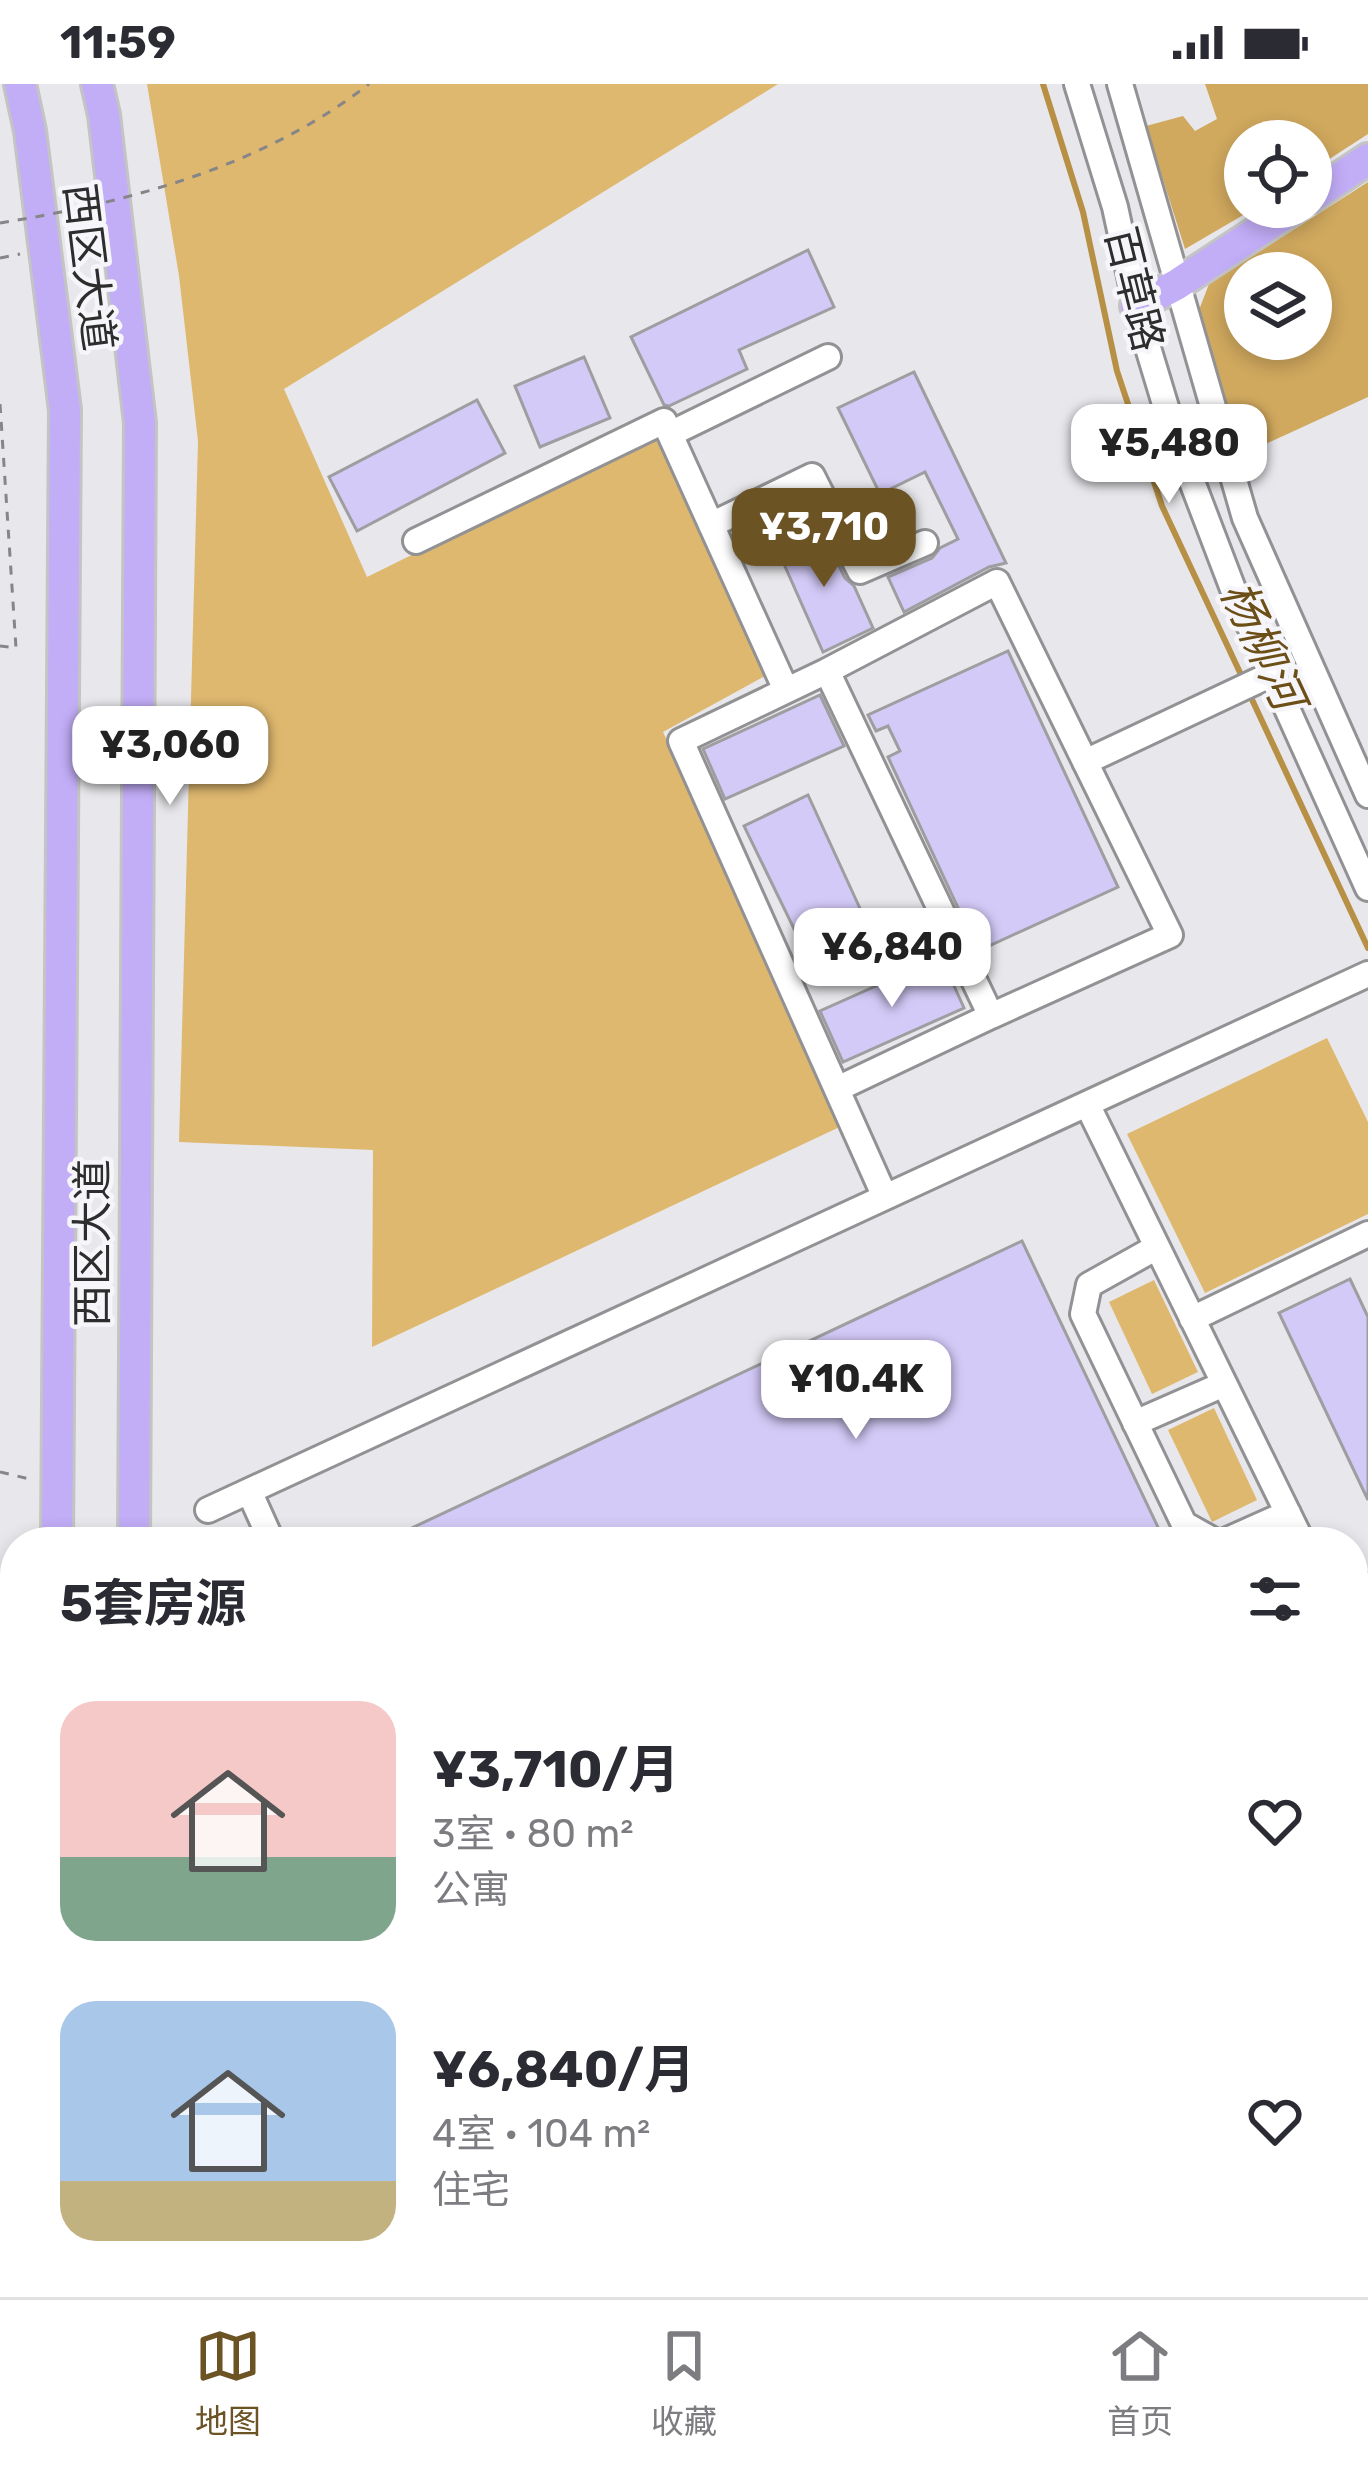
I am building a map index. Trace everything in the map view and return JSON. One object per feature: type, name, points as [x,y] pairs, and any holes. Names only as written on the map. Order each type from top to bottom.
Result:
[{"type":"main road","name":"西区大道","points":[[20,84],[31,130],[65,410],[57,1527]]},
{"type":"main road","name":"西区大道","points":[[97,84],[140,423],[134,1527]]},
{"type":"main road","points":[[1332,182],[1368,159]]},
{"type":"main road","points":[[1136,306],[1263,228]]},
{"type":"street","name":"百草路","points":[[1077,84],[1114,207],[1136,306],[1175,437],[1233,589],[1254,682],[1368,888]]},
{"type":"street","name":"百草路","points":[[1120,84],[1245,518],[1368,795]]},
{"type":"street","points":[[670,434],[828,357]]},
{"type":"street","points":[[416,541],[664,421],[786,691]]},
{"type":"street","points":[[711,525],[812,476],[860,571],[925,542]]},
{"type":"street","points":[[837,1089],[1170,935],[997,582],[680,741],[885,1197]]},
{"type":"street","points":[[827,671],[991,1016]]},
{"type":"street","points":[[1085,762],[1254,682]]},
{"type":"street","points":[[208,1510],[1368,974]]},
{"type":"street","points":[[1087,1103],[1295,1527]]},
{"type":"street","points":[[1192,1319],[1368,1234]]},
{"type":"street","points":[[1157,1247],[1089,1285],[1083,1314],[1184,1524],[1190,1527]]},
{"type":"street","points":[[1135,1424],[1224,1384]]},
{"type":"street","points":[[249,1491],[265,1527]]},
{"type":"street","points":[[1255,1527],[1288,1513]]},
{"type":"path","points":[[0,224],[96,207],[195,178],[289,135],[369,84]]},
{"type":"path","points":[[0,404],[16,648],[0,646]]},
{"type":"shaded area","points":[[147,84],[778,84],[284,389],[367,577],[661,432],[772,672],[663,732],[846,1124],[372,1347],[373,1150],[179,1142],[198,441],[179,276]]},
{"type":"shaded area","points":[[1205,84],[1368,84],[1368,134],[1332,157],[1332,120],[1224,120],[1224,226],[1185,249],[1146,126],[1183,116],[1195,131],[1217,119]]},
{"type":"shaded area","points":[[1368,182],[1368,397],[1237,457],[1199,310],[1209,284],[1224,274],[1224,360],[1332,360],[1332,252],[1259,252],[1296,228],[1332,228],[1332,205]]},
{"type":"shaded area","points":[[1327,1038],[1368,1122],[1368,1214],[1205,1293],[1127,1134]]},
{"type":"shaded area","points":[[1154,1280],[1198,1372],[1152,1394],[1109,1302]]},
{"type":"shaded area","points":[[1214,1408],[1257,1500],[1212,1522],[1168,1430]]},
{"type":"building","points":[[808,250],[834,307],[739,350],[747,369],[664,405],[631,337]]},
{"type":"building","points":[[584,357],[610,418],[540,447],[515,386]]},
{"type":"building","points":[[914,372],[1006,563],[989,567],[904,612],[888,577],[932,558],[958,539],[925,472],[880,494],[838,408]]},
{"type":"building","points":[[477,400],[505,453],[357,531],[329,477]]},
{"type":"building","points":[[820,528],[873,628],[823,652],[776,546]]},
{"type":"building","points":[[1008,651],[1118,887],[978,951],[888,757],[900,751],[888,726],[876,731],[868,715]]},
{"type":"building","points":[[820,695],[844,746],[725,799],[703,749]]},
{"type":"building","points":[[808,795],[879,950],[818,978],[744,826]]},
{"type":"building","points":[[941,957],[964,1008],[843,1062],[820,1011]]},
{"type":"building","points":[[1022,1241],[1158,1527],[414,1527]]},
{"type":"building","points":[[1350,1279],[1368,1317],[1368,1500],[1279,1313]]},
{"type":"waterway","name":"杨柳河","points":[[1043,84],[1083,212],[1117,371],[1162,506],[1243,679]]},
{"type":"waterway","name":"杨柳河","points":[[1248,691],[1368,948]]}]
